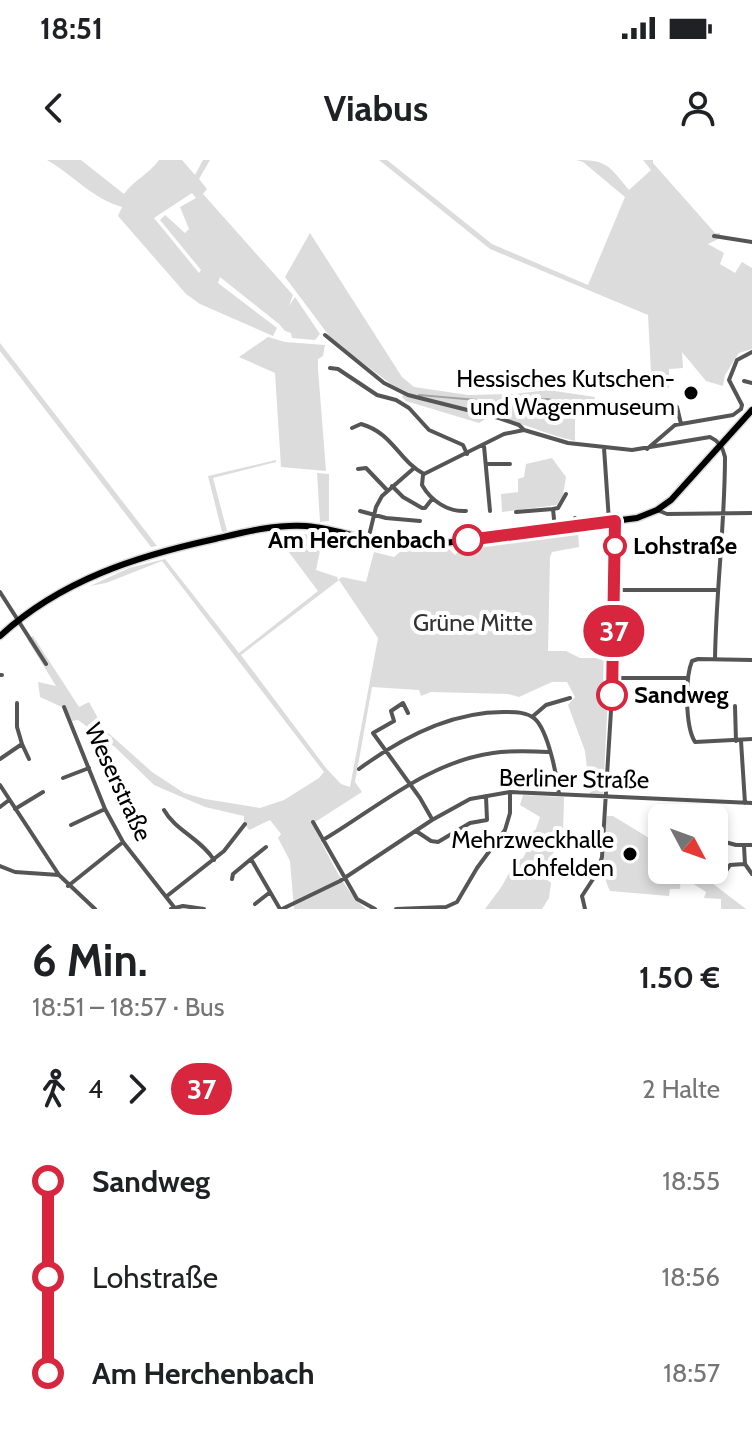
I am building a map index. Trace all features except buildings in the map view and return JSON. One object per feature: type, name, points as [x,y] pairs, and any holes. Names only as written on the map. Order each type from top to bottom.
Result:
[{"type":"main road","points":[[0,636],[92,575],[143,555],[254,530],[289,525],[328,529],[396,546],[424,546],[555,529],[575,522],[637,518],[657,510],[682,489],[750,413]]},
{"type":"street","points":[[714,236],[752,242]]},
{"type":"street","points":[[325,335],[384,383],[408,395],[499,418],[524,430]]},
{"type":"street","points":[[741,409],[742,405],[729,380],[737,360],[752,352]]},
{"type":"street","points":[[330,368],[338,369],[377,395],[396,400],[409,408],[429,430],[463,445],[467,454]]},
{"type":"street","points":[[744,381],[752,383]]},
{"type":"street","points":[[677,407],[681,424]]},
{"type":"street","points":[[741,409],[750,413]]},
{"type":"street","points":[[647,449],[675,425],[733,415],[741,409]]},
{"type":"street","points":[[352,428],[361,424],[387,437],[413,469],[424,474]]},
{"type":"street","points":[[466,511],[451,510],[432,499],[421,481],[424,474],[511,431],[524,430],[568,443],[604,448],[647,449],[710,437],[721,445],[725,457],[715,659]]},
{"type":"street","points":[[484,446],[490,511]]},
{"type":"street","points":[[585,909],[582,896],[601,864],[613,678],[612,522],[604,448]]},
{"type":"street","points":[[487,464],[510,464]]},
{"type":"street","points":[[358,469],[366,468],[387,490]]},
{"type":"street","points":[[368,540],[373,516],[387,490],[413,469]]},
{"type":"street","points":[[392,486],[422,508],[432,499]]},
{"type":"street","points":[[516,512],[558,508],[566,494]]},
{"type":"street","points":[[553,509],[555,529]]},
{"type":"street","points":[[657,510],[667,514],[752,513]]},
{"type":"street","points":[[360,511],[373,516],[420,521]]},
{"type":"street","points":[[614,590],[717,590]]},
{"type":"street","points":[[0,592],[46,664]]},
{"type":"street","points":[[752,660],[692,661],[687,678],[690,731],[695,742],[752,739]]},
{"type":"street","points":[[613,678],[687,678]]},
{"type":"street","points":[[532,717],[546,705],[570,698]]},
{"type":"street","points":[[17,703],[17,727],[29,759]]},
{"type":"street","points":[[408,713],[403,703],[391,711],[394,721],[374,731],[374,736],[432,820]]},
{"type":"street","points":[[735,706],[745,803]]},
{"type":"street","name":"Weserstraße","points":[[64,707],[105,809],[123,842],[167,896],[172,908]]},
{"type":"street","points":[[359,769],[421,731],[495,712],[532,717],[542,729],[559,794]]},
{"type":"street","points":[[0,759],[22,744]]},
{"type":"street","points":[[323,840],[410,784],[450,765],[479,755],[512,751],[549,752]]},
{"type":"street","points":[[63,778],[89,768]]},
{"type":"street","points":[[0,785],[59,875],[95,909]]},
{"type":"street","points":[[15,809],[43,792]]},
{"type":"street","points":[[396,909],[453,906],[509,822],[510,792]]},
{"type":"street","name":"Berliner Straße","points":[[281,909],[344,878],[460,803],[486,796],[510,792],[752,803]]},
{"type":"street","points":[[416,831],[438,842],[470,823],[487,820],[486,796]]},
{"type":"street","points":[[0,807],[9,800]]},
{"type":"street","points":[[71,825],[105,809]]},
{"type":"street","points":[[164,810],[201,843],[214,860]]},
{"type":"street","points":[[313,822],[357,899],[375,909]]},
{"type":"street","points":[[167,896],[224,851],[245,824]]},
{"type":"street","points":[[68,886],[123,842]]},
{"type":"street","points":[[728,842],[752,845]]},
{"type":"street","points":[[744,846],[745,864],[752,874]]},
{"type":"street","points":[[232,879],[233,874],[266,847]]},
{"type":"street","points":[[251,859],[281,909]]},
{"type":"street","points":[[728,868],[730,865],[745,864]]},
{"type":"street","points":[[0,866],[15,872],[59,875]]},
{"type":"street","points":[[461,880],[469,882]]},
{"type":"street","points":[[255,904],[269,893]]},
{"type":"street","points":[[172,908],[204,909]]},
{"type":"green space","points":[[47,160],[81,160],[124,194],[159,160],[182,160],[195,175],[203,160],[210,160],[199,179],[207,189],[203,194],[293,295],[289,306],[295,297],[320,334],[315,340],[292,338],[291,333],[220,277],[218,283],[277,328],[273,336],[200,304],[186,294],[118,216],[122,207],[92,193]],"holes":[[[192,193],[196,198],[180,207],[189,229],[185,233],[165,215],[160,220],[201,270],[199,273],[154,218]]]},
{"type":"green space","points":[[379,160],[387,160],[492,244],[588,285],[625,197],[583,162],[576,160],[602,163],[629,190],[651,170],[643,160],[653,160],[715,233],[720,233],[720,238],[708,244],[724,253],[720,264],[735,273],[742,262],[752,268],[752,349],[739,353],[725,375],[723,386],[706,381],[682,352],[683,368],[669,369],[669,388],[652,391],[648,315],[490,249]]},
{"type":"green space","points":[[310,233],[402,377],[414,387],[468,395],[548,390],[595,397],[592,414],[575,410],[575,441],[492,415],[479,423],[406,401],[402,397],[405,391],[333,341],[285,277]]},
{"type":"green space","points":[[268,337],[285,342],[325,345],[323,356],[318,359],[318,369],[326,471],[281,467],[275,373],[239,357]]},
{"type":"green space","points":[[0,343],[157,546],[151,547],[0,351]]},
{"type":"green space","points":[[552,458],[566,477],[563,495],[557,505],[502,512],[501,494],[518,492],[518,479],[524,477],[526,464]]},
{"type":"green space","points":[[276,460],[213,478],[227,531],[222,532],[208,476]]},
{"type":"green space","points":[[317,473],[329,474],[329,521],[320,522]]},
{"type":"green space","name":"Grüne Mitte","points":[[578,530],[579,547],[552,552],[550,557],[548,651],[566,651],[580,658],[610,658],[603,795],[590,794],[585,751],[568,705],[575,697],[567,682],[552,682],[519,697],[431,692],[421,696],[419,690],[372,687],[355,782],[362,792],[312,824],[342,881],[366,909],[294,909],[290,861],[278,838],[281,834],[270,820],[249,830],[244,816],[205,807],[154,785],[115,747],[78,720],[72,721],[66,709],[40,697],[38,682],[56,686],[27,639],[33,636],[79,707],[89,702],[104,729],[152,772],[184,793],[260,808],[284,800],[324,772],[162,561],[106,583],[90,586],[129,568],[165,559],[239,653],[318,591],[276,535],[323,536],[316,570],[338,580],[342,577],[366,582],[374,552],[394,557],[400,552],[449,549],[455,555],[461,549]],"holes":[[[339,580],[378,638],[350,787],[341,784],[326,768],[241,655]]]},
{"type":"green space","points":[[523,795],[564,797],[563,835],[541,875],[551,883],[549,898],[542,909],[485,909],[515,862],[523,858],[530,844],[529,836],[536,829],[540,817],[520,805]]},
{"type":"green space","points":[[607,816],[613,816],[648,837],[648,884],[680,884],[680,889],[670,889],[669,896],[610,891],[603,864]]},
{"type":"green space","points":[[694,884],[713,884],[746,909],[721,909],[721,899],[704,898],[706,892]]},
{"type":"waterway","points":[[419,395],[500,402],[548,399],[576,407]]},
{"type":"bus line","name":"37","points":[[468,540],[615,521],[612,695]]},
{"type":"place","name":"Hessisches Kutschen- und Wagenmuseum","points":[[691,393]]},
{"type":"place","name":"Am Herchenbach","points":[[468,540]]},
{"type":"place","name":"Lohstraße","points":[[615,546]]},
{"type":"place","name":"Sandweg","points":[[612,695]]},
{"type":"place","name":"Mehrzweckhalle Lohfelden","points":[[630,854]]}]
